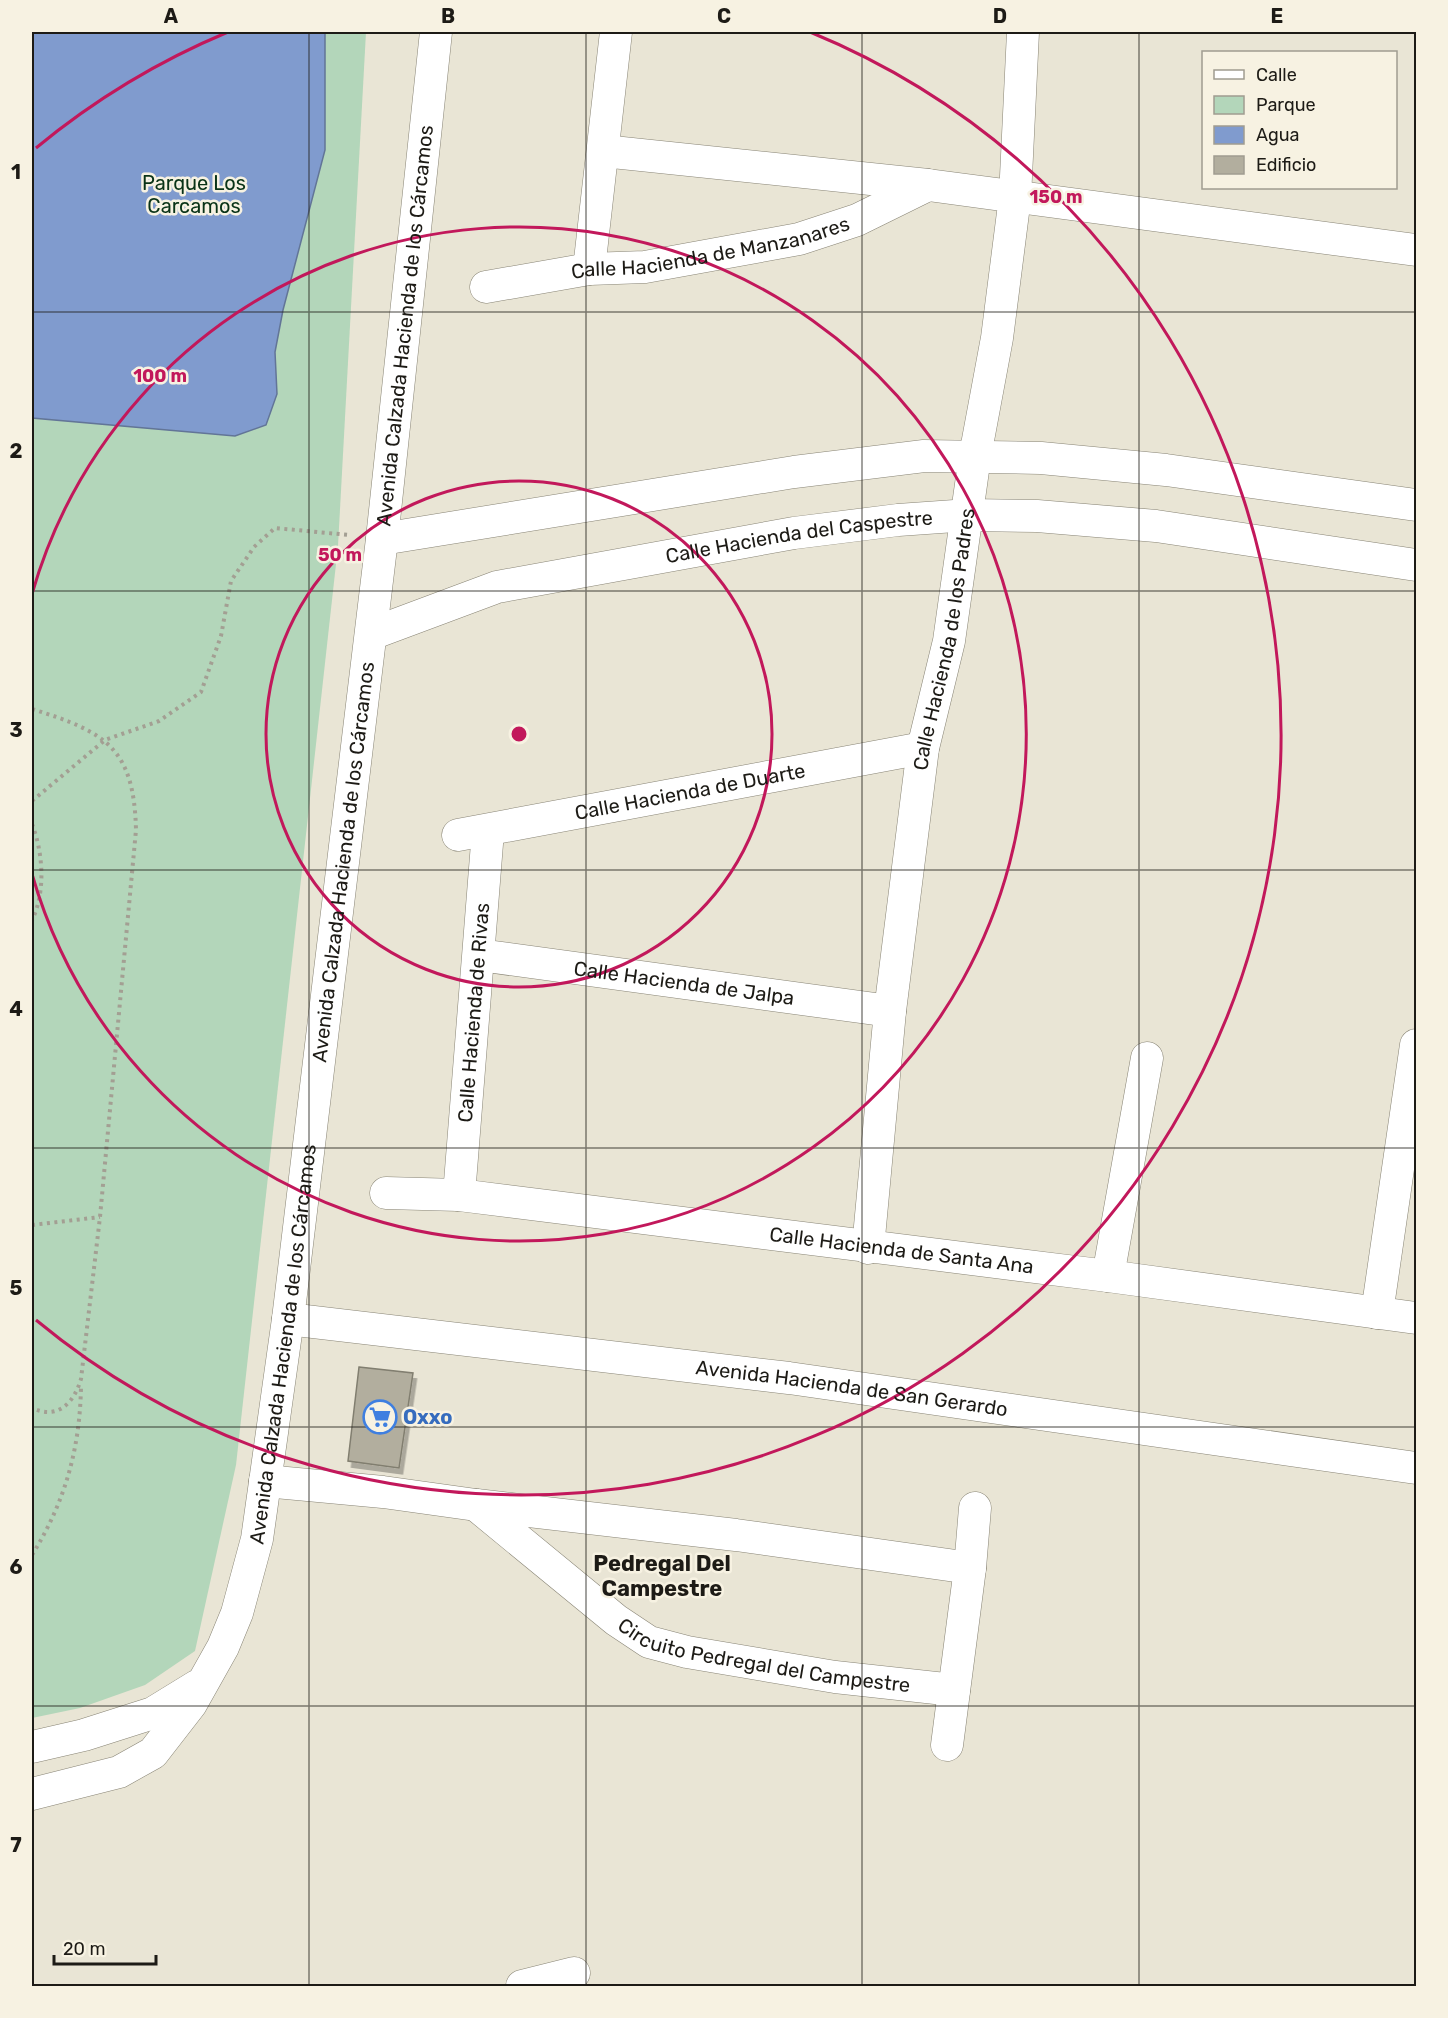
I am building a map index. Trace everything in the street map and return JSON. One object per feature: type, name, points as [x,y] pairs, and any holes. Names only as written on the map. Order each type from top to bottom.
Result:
[{"type":"street","name":"Avenida Calzada Hacienda de los Cárcamos","points":[[32,1794],[119,1772],[153,1753],[191,1704],[223,1647],[237,1613],[257,1539],[288,1319],[371,634],[436,32]]},
{"type":"street","points":[[589,269],[616,32]]},
{"type":"street","name":"Calle Hacienda de los Padres","points":[[868,1248],[890,1011],[923,748],[949,641],[969,515],[975,456],[997,338],[1015,197],[1023,32]]},
{"type":"street","points":[[603,151],[928,185],[1416,250]]},
{"type":"street","name":"Calle Hacienda de Manzanares","points":[[486,287],[589,269],[645,267],[799,239],[857,220],[928,185]]},
{"type":"street","points":[[382,539],[885,459],[924,456],[1041,458],[1166,470],[1416,505]]},
{"type":"street","name":"Calle Hacienda del Caspestre","points":[[371,634],[497,587],[794,532],[898,520],[969,515],[1037,516],[1156,526],[1416,565]]},
{"type":"street","name":"Calle Hacienda de Duarte","points":[[458,835],[923,748]]},
{"type":"street","name":"Calle Hacienda de Rivas","points":[[459,1195],[488,831]]},
{"type":"street","name":"Calle Hacienda de Jalpa","points":[[479,955],[890,1011]]},
{"type":"street","points":[[1377,1313],[1416,1045]]},
{"type":"street","points":[[1108,1276],[1147,1058]]},
{"type":"street","name":"Calle Hacienda de Santa Ana","points":[[386,1192],[459,1195],[868,1248],[1108,1276],[1416,1318]]},
{"type":"street","name":"Avenida Hacienda de San Gerardo","points":[[288,1319],[789,1378],[1416,1468]]},
{"type":"street","points":[[265,1481],[383,1492],[736,1535],[970,1568]]},
{"type":"street","name":"Circuito Pedregal del Campestre","points":[[476,1505],[616,1620],[649,1642],[687,1652],[835,1677],[954,1690]]},
{"type":"street","points":[[947,1745],[970,1568],[975,1508]]},
{"type":"street","name":"Avenida Calzada Hacienda de los Cárcamos","points":[[32,1747],[84,1735],[153,1713],[203,1682]]},
{"type":"street","points":[[522,1986],[574,1973]]},
{"type":"path","points":[[32,801],[105,740],[159,721],[201,692],[221,636],[231,581],[254,547],[275,528],[382,539]]},
{"type":"path","points":[[32,709],[64,720],[105,740],[130,776],[135,796],[136,830],[100,1217],[81,1379],[80,1420],[75,1454],[51,1524],[32,1555]]},
{"type":"path","points":[[32,824],[37,837],[41,878],[37,910],[32,920]]},
{"type":"path","points":[[32,1225],[100,1217]]},
{"type":"path","points":[[32,1408],[40,1412],[63,1407],[72,1402],[81,1379]]},
{"type":"green space","name":"Parque Los Carcamos","points":[[32,32],[366,32],[338,546],[236,1465],[195,1651],[145,1685],[80,1708],[32,1718]]},
{"type":"water","points":[[32,32],[325,32],[325,150],[283,310],[275,352],[277,394],[266,425],[235,436],[32,418]]},
{"type":"building","name":"Oxxo","points":[[359,1367],[413,1373],[399,1468],[348,1461]]},
{"type":"place","name":"Oxxo","points":[[380,1417]]},
{"type":"district","name":"Pedregal Del Campestre","points":[[662,1576]]}]
